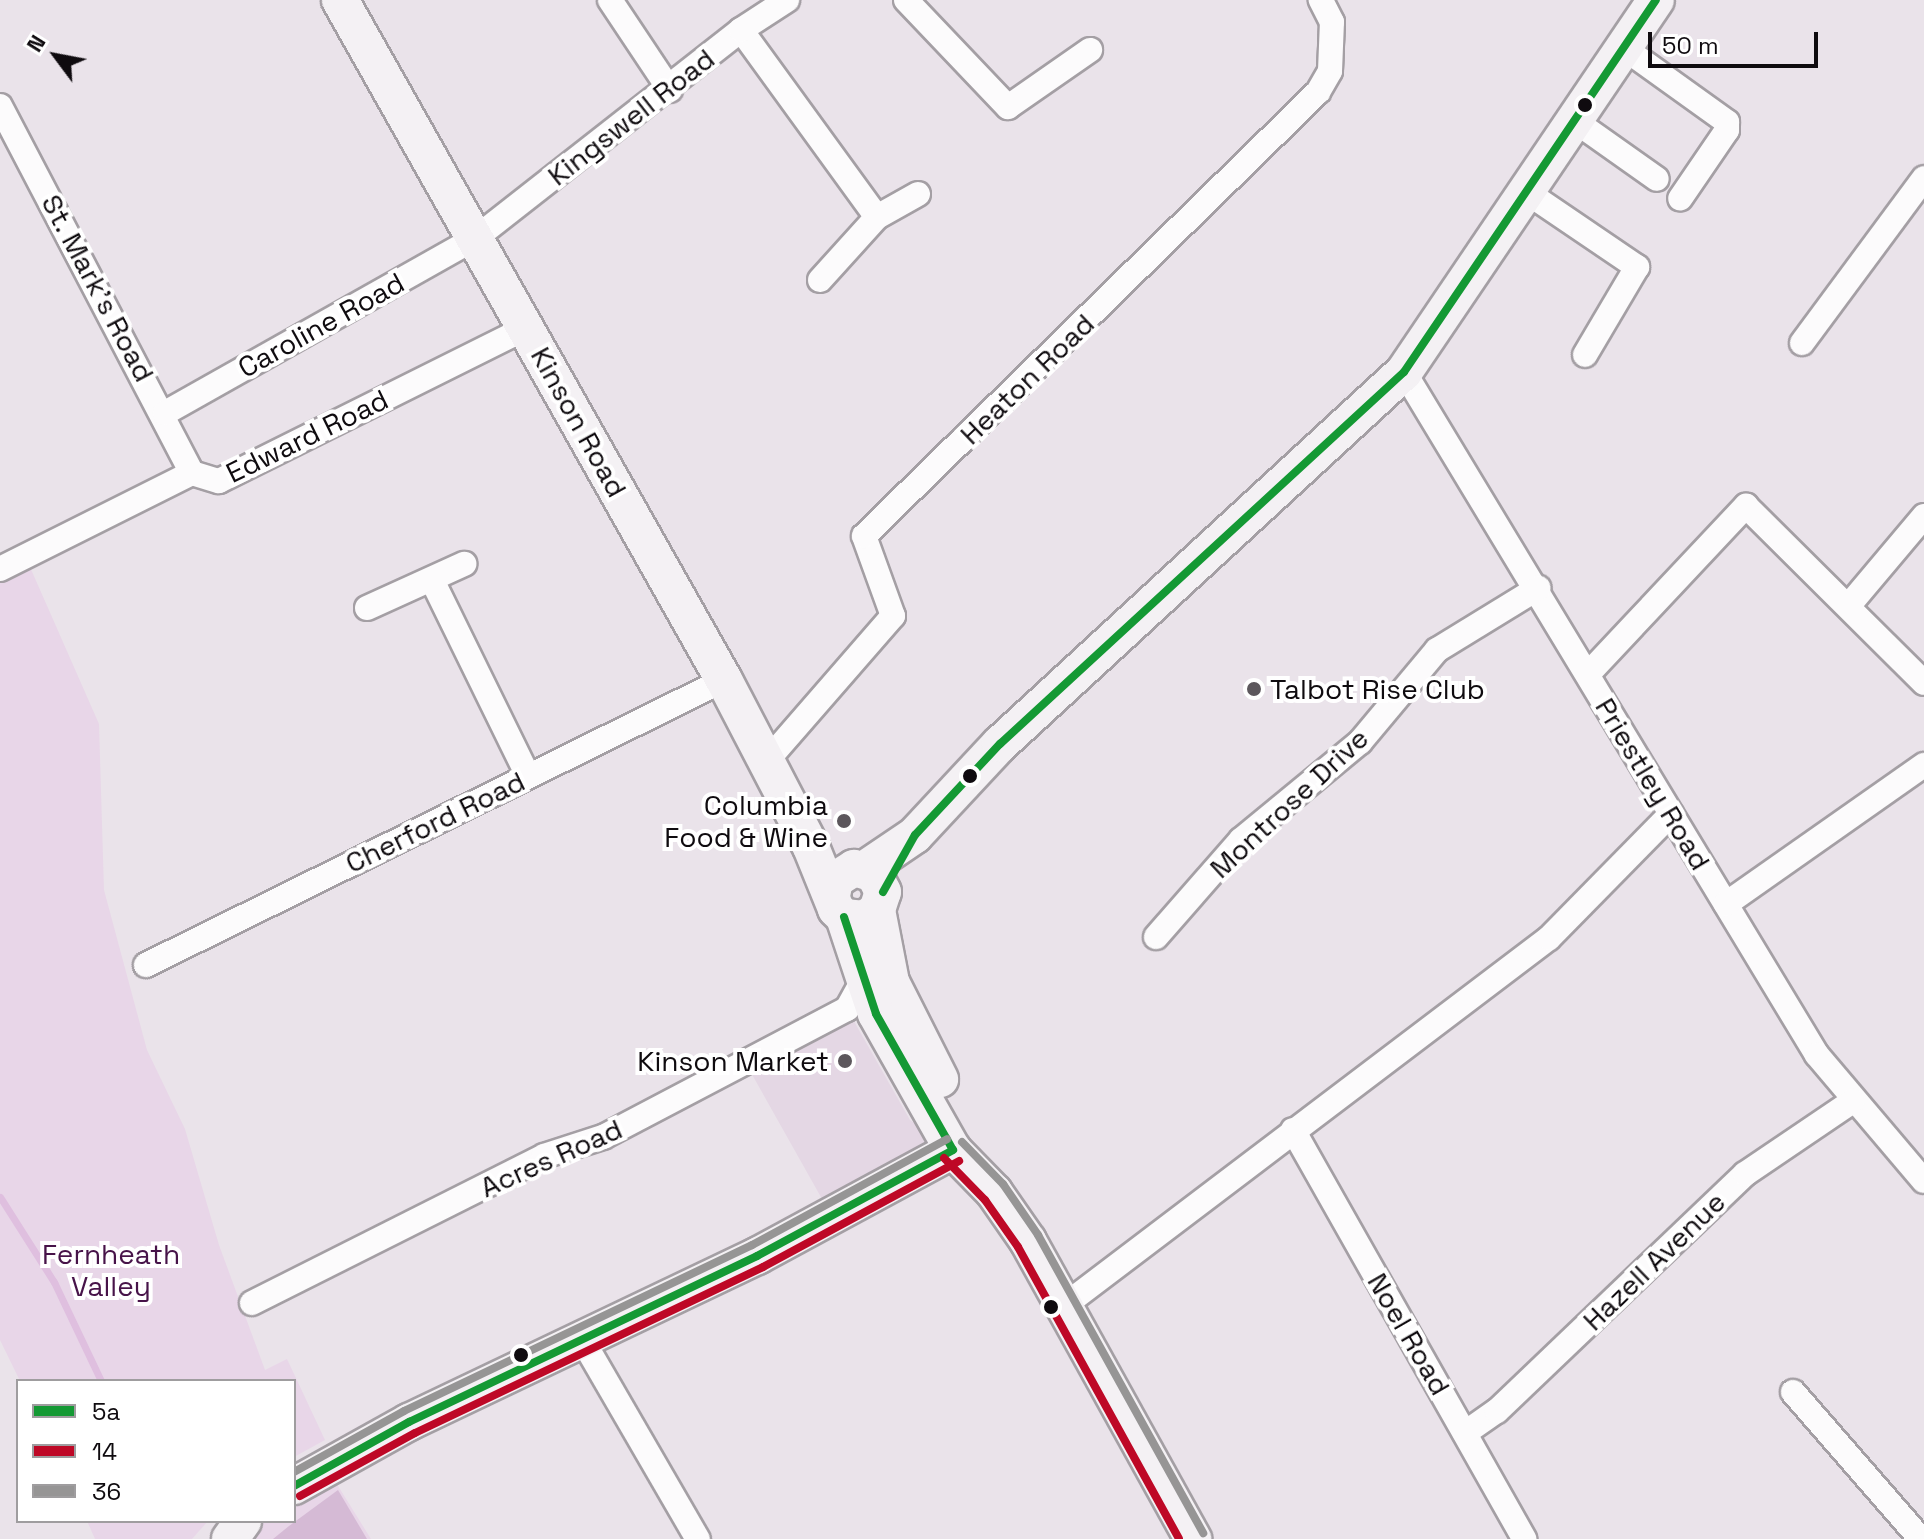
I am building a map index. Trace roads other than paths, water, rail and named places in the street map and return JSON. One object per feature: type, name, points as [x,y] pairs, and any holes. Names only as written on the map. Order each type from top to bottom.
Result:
[{"type":"street","name":"Kinson Road","points":[[340,0],[477,237],[724,680],[811,847],[859,892]]},
{"type":"street","points":[[610,0],[670,90]]},
{"type":"street","name":"Kingswell Road","points":[[477,237],[670,90],[741,30],[787,0]]},
{"type":"street","points":[[906,0],[1008,107],[1090,50]]},
{"type":"street","name":"Heaton Road","points":[[765,763],[893,616],[864,536],[1318,92],[1330,71],[1332,22],[1321,0]]},
{"type":"street","points":[[1193,1539],[1065,1305],[994,1192],[953,1150],[862,1002],[859,892],[1000,744],[1404,372],[1656,0]]},
{"type":"street","points":[[741,30],[877,217]]},
{"type":"street","points":[[1624,48],[1727,122],[1680,199]]},
{"type":"street","name":"St. Mark's Road","points":[[0,106],[165,413],[192,473]]},
{"type":"street","points":[[1575,121],[1657,179]]},
{"type":"street","points":[[1802,343],[1924,178]]},
{"type":"street","points":[[1528,193],[1637,267],[1585,355]]},
{"type":"street","points":[[820,280],[877,217],[918,194]]},
{"type":"street","name":"Caroline Road","points":[[165,413],[477,237]]},
{"type":"street","name":"Edward Road","points":[[0,569],[192,473],[219,481],[526,328]]},
{"type":"street","name":"Priestley Road","points":[[1404,372],[1538,588],[1817,1055],[1924,1181]]},
{"type":"street","points":[[1588,674],[1746,506],[1850,604],[1924,683]]},
{"type":"street","points":[[1850,604],[1924,516]]},
{"type":"street","points":[[367,608],[464,564]]},
{"type":"street","points":[[432,580],[528,776]]},
{"type":"street","name":"Montrose Drive","points":[[1156,937],[1241,840],[1360,742],[1437,650],[1538,588]]},
{"type":"street","name":"Cherford Road","points":[[146,965],[724,680]]},
{"type":"street","points":[[1726,904],[1924,765]]},
{"type":"street","points":[[1065,1305],[1549,938],[1671,814]]},
{"type":"street","points":[[859,892],[891,982],[955,1115],[953,1150]]},
{"type":"street","name":"Acres Road","points":[[252,1303],[544,1156],[603,1137],[862,1002]]},
{"type":"street","name":"Hazell Avenue","points":[[1465,1433],[1497,1411],[1745,1174],[1853,1101]]},
{"type":"street","name":"Noel Road","points":[[1293,1130],[1524,1539]]},
{"type":"street","points":[[296,1485],[348,1452],[757,1256],[953,1150]]},
{"type":"street","points":[[583,1341],[698,1539]]},
{"type":"street","points":[[1793,1392],[1921,1539]]},
{"type":"waterway","points":[[0,1197],[54,1282],[100,1379]]},
{"type":"place","name":"Talbot Rise Club","points":[[1254,689]]},
{"type":"place","name":"Columbia Food & Wine","points":[[844,821]]},
{"type":"place","name":"Kinson Market","points":[[845,1061]]},
{"type":"park label","name":"Fernheath Valley","points":[[111,1270]]}]
